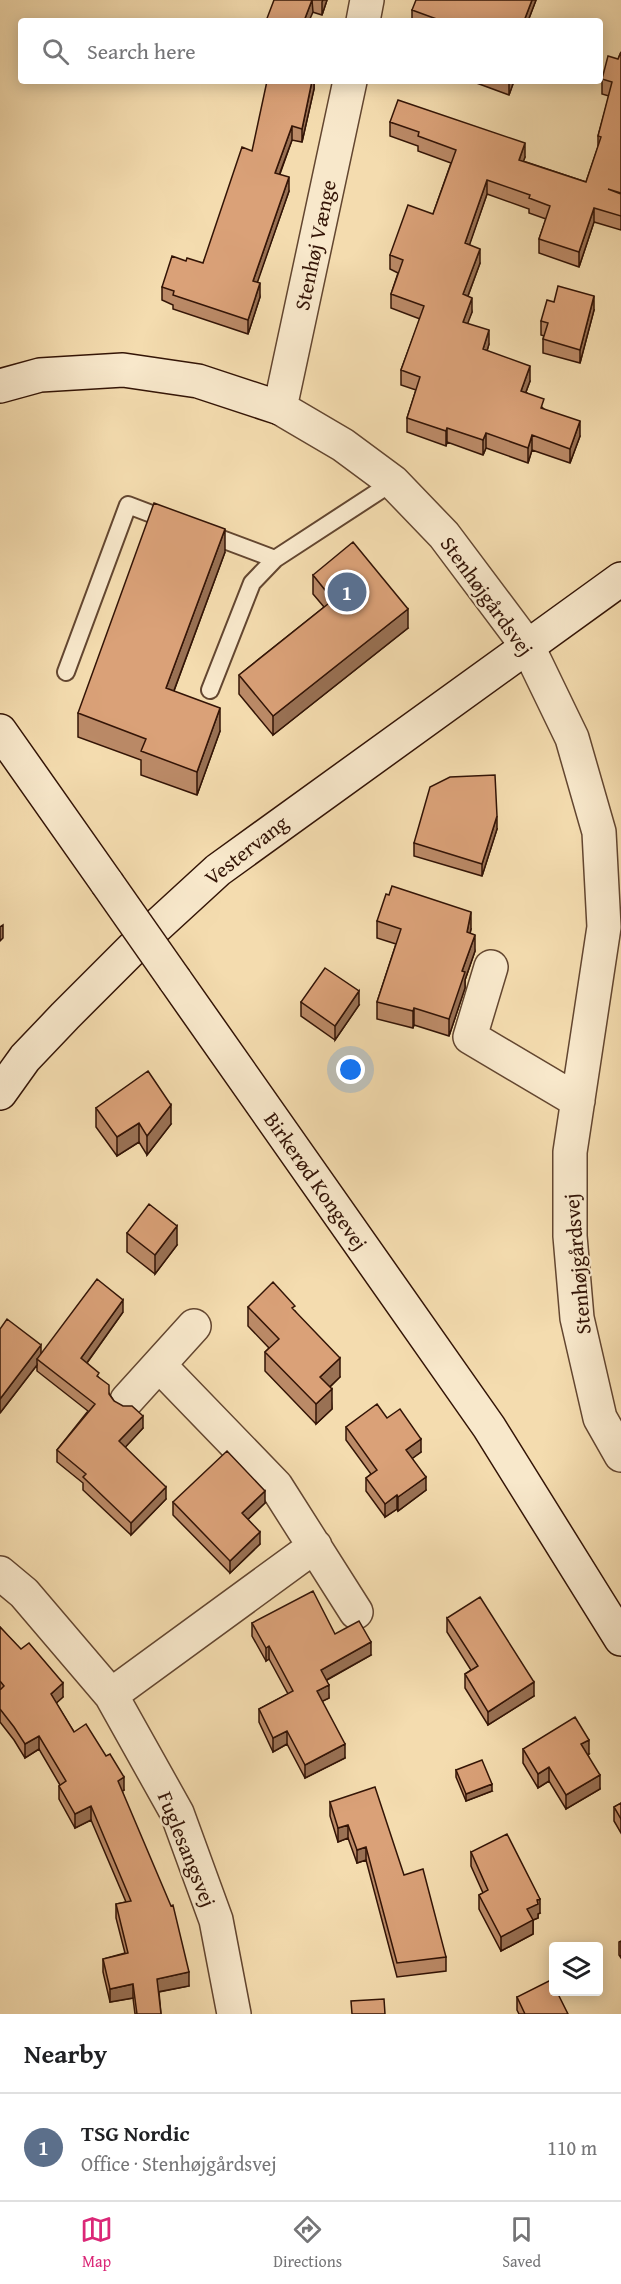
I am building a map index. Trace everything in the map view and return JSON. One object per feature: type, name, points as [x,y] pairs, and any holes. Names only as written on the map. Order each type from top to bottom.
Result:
[{"type":"street","points":[[364,18],[367,0]]},
{"type":"street","name":"Stenhøj Vænge","points":[[280,408],[349,84]]},
{"type":"street","name":"Stenhøjgårdsvej","points":[[0,386],[40,375],[123,370],[198,381],[280,408],[343,445],[393,482],[444,535],[528,647],[572,738],[599,832],[604,927],[570,1152],[570,1224],[577,1318],[600,1418],[621,1455]]},
{"type":"street","name":"Vestervang","points":[[0,1093],[25,1058],[65,1016],[132,948],[218,870],[621,579]]},
{"type":"street","name":"Birkerød Kongevej","points":[[0,731],[489,1427],[621,1639]]},
{"type":"street","points":[[491,968],[470,1037],[578,1101]]},
{"type":"street","points":[[127,1400],[194,1326]]},
{"type":"street","points":[[159,1365],[276,1486],[356,1612]]},
{"type":"street","points":[[111,1695],[315,1546]]},
{"type":"street","name":"Fuglesangsvej","points":[[0,1573],[24,1593],[111,1695],[177,1813],[216,1920],[234,2014]]},
{"type":"lane","points":[[210,690],[252,583],[275,559],[393,482]]},
{"type":"lane","points":[[66,672],[128,505],[275,559]]},
{"type":"building","points":[[274,0],[312,0],[305,18],[267,18]]},
{"type":"building","points":[[416,0],[532,0],[525,18],[434,18],[412,10]]},
{"type":"building","points":[[621,52],[621,193],[608,189],[621,194],[621,216],[594,208],[579,252],[539,239],[550,206],[529,198],[530,195],[487,180],[465,243],[480,249],[463,294],[472,298],[463,322],[489,330],[483,349],[530,366],[521,391],[544,399],[541,408],[580,421],[570,449],[532,435],[528,448],[486,433],[483,440],[407,418],[420,377],[401,370],[424,306],[391,294],[403,260],[390,255],[408,205],[433,214],[456,150],[418,136],[419,132],[390,122],[398,100],[525,143],[519,160],[586,182],[601,137],[598,136],[612,82],[603,79],[603,75],[608,56],[618,59]]},
{"type":"building","points":[[266,84],[311,84],[302,129],[292,126],[275,173],[289,177],[253,281],[260,283],[248,320],[173,295],[174,291],[162,287],[172,256],[203,263],[242,147],[252,151]]},
{"type":"building","points":[[558,286],[594,296],[580,350],[543,339],[548,323],[541,321],[547,300],[554,302]]},
{"type":"building","points":[[154,503],[225,529],[166,688],[220,708],[197,772],[141,751],[146,739],[78,713]]},
{"type":"building","points":[[353,542],[408,609],[273,716],[239,675],[333,600],[313,575]]},
{"type":"building","points":[[495,775],[497,816],[482,864],[414,843],[430,787],[450,777]]},
{"type":"building","points":[[392,886],[471,912],[467,932],[475,935],[449,1019],[414,1008],[413,1011],[377,1002],[401,929],[377,921],[386,894],[389,895]]},
{"type":"building","points":[[325,968],[359,991],[335,1026],[301,1002]]},
{"type":"building","points":[[148,1071],[171,1105],[147,1136],[139,1123],[117,1137],[96,1108]]},
{"type":"building","points":[[149,1204],[177,1226],[155,1255],[127,1233]]},
{"type":"building","points":[[97,1279],[123,1300],[81,1358],[99,1373],[97,1376],[109,1385],[109,1394],[114,1401],[123,1406],[132,1406],[143,1416],[119,1441],[166,1487],[131,1523],[83,1477],[86,1474],[57,1450],[95,1404],[37,1359]]},
{"type":"building","points":[[273,1282],[295,1306],[292,1308],[340,1358],[320,1377],[332,1389],[316,1404],[265,1352],[279,1339],[248,1307]]},
{"type":"building","points":[[7,1319],[41,1345],[0,1399],[0,1329]]},
{"type":"building","points":[[377,1404],[387,1418],[400,1409],[421,1439],[406,1450],[426,1477],[385,1504],[366,1478],[377,1470],[346,1427]]},
{"type":"building","points":[[227,1451],[265,1491],[242,1513],[260,1532],[230,1561],[173,1502]]},
{"type":"building","points":[[313,1591],[335,1634],[359,1621],[371,1642],[321,1670],[329,1685],[317,1691],[345,1744],[305,1765],[287,1731],[273,1738],[259,1709],[293,1691],[269,1646],[266,1648],[252,1623]]},
{"type":"building","points":[[480,1597],[534,1682],[488,1712],[465,1674],[478,1666],[447,1618]]},
{"type":"building","points":[[0,1627],[21,1649],[29,1643],[63,1683],[51,1694],[74,1732],[86,1724],[106,1756],[110,1754],[124,1777],[118,1781],[171,1906],[173,1905],[189,1972],[157,1979],[161,2014],[137,2014],[133,1984],[110,1989],[103,1959],[128,1953],[116,1904],[131,1901],[91,1806],[75,1814],[59,1786],[66,1781],[39,1736],[25,1744],[0,1709],[0,1690],[4,1686],[0,1681]]},
{"type":"building","points":[[575,1717],[589,1740],[581,1744],[600,1775],[566,1795],[549,1767],[538,1774],[523,1749]]},
{"type":"building","points":[[482,1760],[492,1784],[466,1794],[456,1770]]},
{"type":"building","points":[[375,1787],[404,1875],[423,1869],[446,1957],[397,1963],[366,1847],[357,1850],[348,1825],[338,1828],[330,1802]]},
{"type":"building","points":[[621,1803],[621,1819],[614,1807]]},
{"type":"building","points":[[507,1834],[540,1899],[537,1900],[538,1904],[527,1909],[533,1920],[501,1937],[479,1895],[488,1890],[471,1852]]},
{"type":"building","points":[[549,1981],[549,1996],[559,1996],[568,2014],[525,2014],[517,1997]]},
{"type":"building","points":[[384,1999],[385,2014],[352,2014],[351,2001]]},
{"type":"place","name":"TSG Nordic","points":[[347,592]]}]
